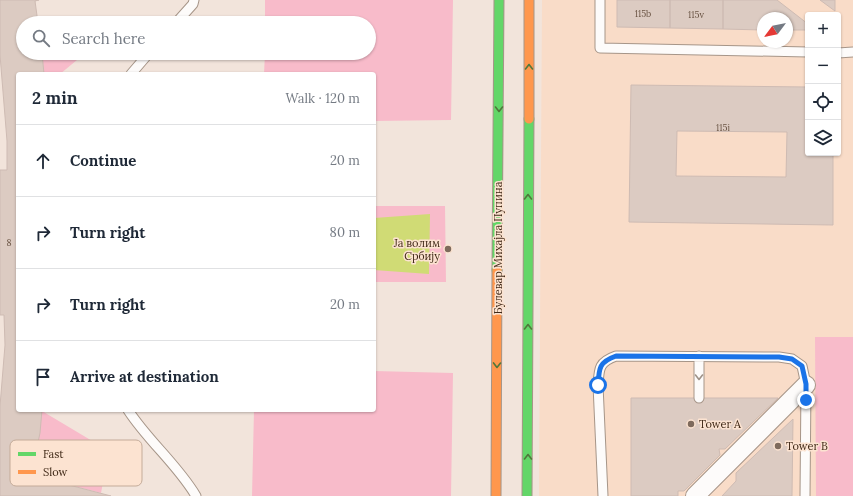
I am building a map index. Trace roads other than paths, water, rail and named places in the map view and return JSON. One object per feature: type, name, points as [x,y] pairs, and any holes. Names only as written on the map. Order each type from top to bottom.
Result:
[{"type":"main road","name":"Булевар Михајла Пупина","points":[[496,496],[501,244],[499,0]]},
{"type":"main road","points":[[528,496],[524,243],[529,0]]},
{"type":"street","points":[[695,496],[806,384]]},
{"type":"lane","points":[[182,16],[194,0]]},
{"type":"lane","points":[[600,0],[600,48],[805,52]]},
{"type":"lane","points":[[841,53],[853,52]]},
{"type":"lane","points":[[133,72],[144,60]]},
{"type":"lane","points":[[603,496],[598,385],[599,369],[604,360],[616,356],[699,356],[779,357],[792,359],[802,366],[806,384],[805,496]]},
{"type":"lane","points":[[699,356],[699,398]]},
{"type":"lane","points":[[129,412],[136,422],[188,482],[196,496]]},
{"type":"place","name":"Ја волим Србију","points":[[448,249]]},
{"type":"place","name":"Tower A","points":[[691,424]]},
{"type":"place","name":"Tower B","points":[[778,446]]}]
